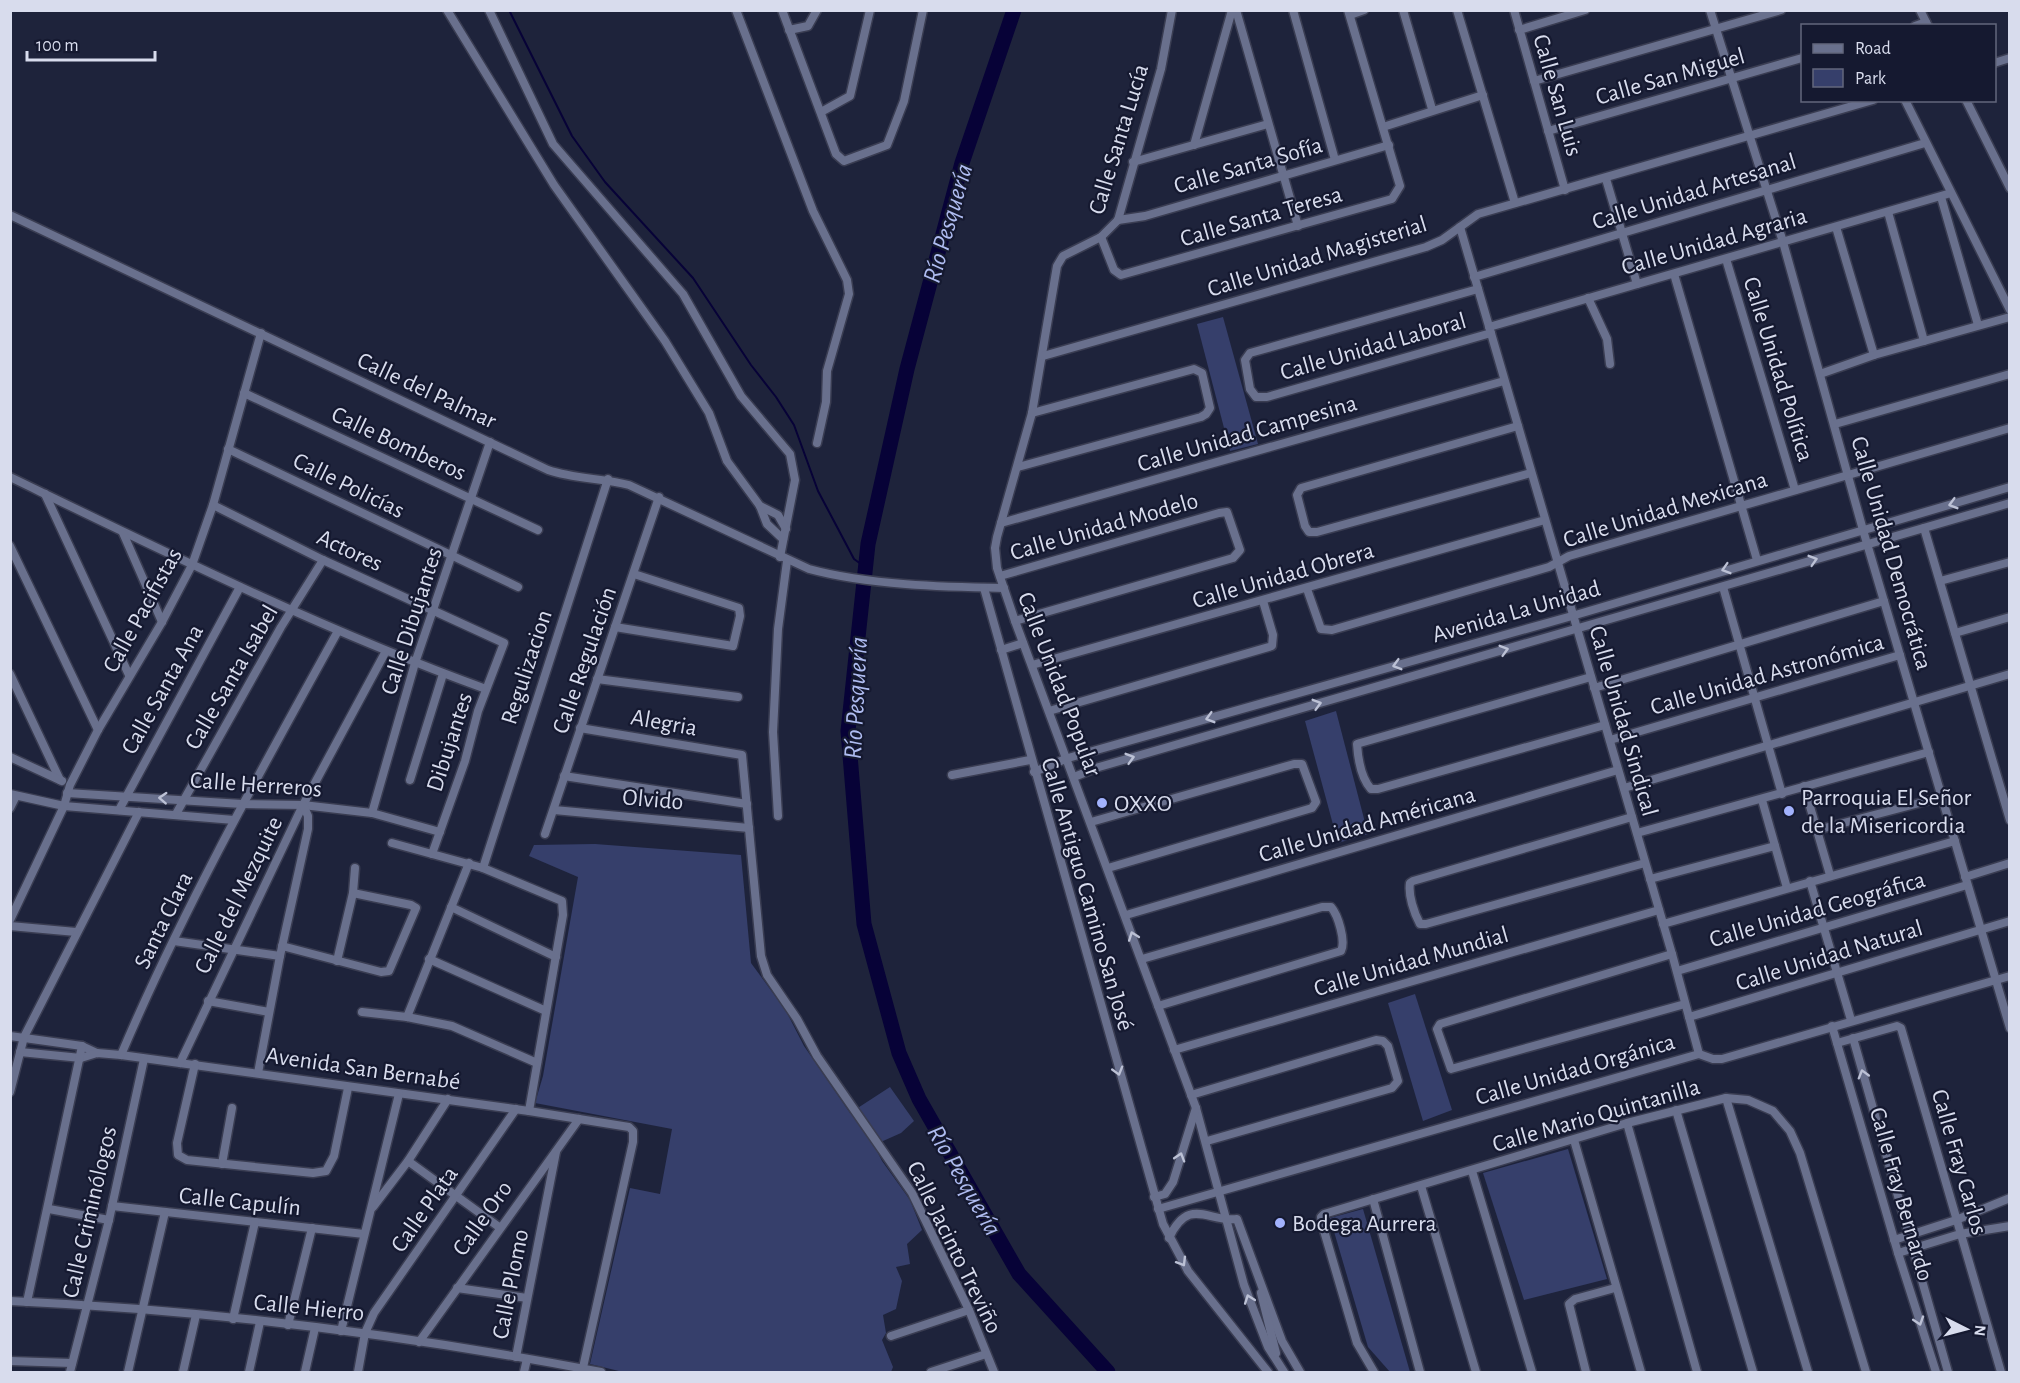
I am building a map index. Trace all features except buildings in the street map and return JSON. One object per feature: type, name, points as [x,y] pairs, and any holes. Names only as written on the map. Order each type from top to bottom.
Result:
[{"type":"street","points":[[447,10],[554,185],[693,384],[709,412],[727,461],[760,506],[767,524],[783,539]]},
{"type":"street","points":[[489,10],[553,144],[683,294],[741,396],[790,454],[795,480],[783,539],[773,732],[778,816]]},
{"type":"street","points":[[736,10],[813,210],[847,280],[849,294],[827,371],[826,402],[817,442]]},
{"type":"street","points":[[782,10],[836,154],[841,160],[887,145],[904,101],[923,10]]},
{"type":"street","points":[[789,30],[808,26],[817,10]]},
{"type":"street","points":[[821,112],[850,96],[870,10]]},
{"type":"street","name":"Calle Santa Lucía","points":[[1043,356],[1059,260],[1101,237],[1118,220],[1161,69],[1173,10]]},
{"type":"street","points":[[1194,144],[1234,10]]},
{"type":"street","points":[[1234,10],[1298,226]]},
{"type":"street","points":[[1293,10],[1335,160]]},
{"type":"street","points":[[1364,10],[1349,13],[1389,145]]},
{"type":"street","points":[[1403,10],[1432,109]]},
{"type":"street","points":[[1457,10],[1515,203]]},
{"type":"street","name":"Calle San Luis","points":[[1514,10],[1565,190]]},
{"type":"street","points":[[1519,30],[1585,10]]},
{"type":"street","name":"Calle Unidad Democrática","points":[[1710,10],[1730,79],[1784,242],[1863,530],[2010,1028]]},
{"type":"street","points":[[1534,81],[1781,10]]},
{"type":"street","points":[[1920,10],[1927,24]]},
{"type":"street","name":"Calle San Miguel","points":[[1548,132],[1801,59]]},
{"type":"street","points":[[1383,127],[1432,109],[1483,95]]},
{"type":"street","name":"Calle Unidad Magisterial","points":[[1043,356],[1426,248],[1478,214],[1866,102]]},
{"type":"street","points":[[1906,102],[2010,310]]},
{"type":"street","points":[[1967,102],[2010,188]]},
{"type":"street","points":[[1134,162],[1268,124]]},
{"type":"street","name":"Calle Unidad Artesanal","points":[[1474,277],[1925,142]]},
{"type":"street","name":"Calle Santa Sofía","points":[[1118,220],[1145,216],[1389,145]]},
{"type":"street","name":"Calle Santa Teresa","points":[[1101,237],[1114,270],[1118,274],[1126,275],[1392,199],[1400,186],[1389,145]]},
{"type":"street","points":[[1606,178],[1637,284]]},
{"type":"street","name":"Calle Unidad Agraria","points":[[1490,330],[1588,298],[1950,193]]},
{"type":"street","points":[[1941,197],[1978,326]]},
{"type":"street","points":[[1888,212],[1924,341]]},
{"type":"street","name":"Calle del Palmar","points":[[10,215],[563,475],[608,479],[659,497],[783,559],[834,574],[937,586],[1004,588]]},
{"type":"street","name":"Calle Unidad Sindical","points":[[1460,227],[1646,863],[1699,1054]]},
{"type":"street","points":[[1836,227],[1874,355]]},
{"type":"street","name":"Calle Unidad Política","points":[[1726,259],[1795,490]]},
{"type":"street","points":[[1674,274],[1757,560]]},
{"type":"street","name":"Calle Unidad Laboral","points":[[1478,289],[1255,350],[1246,355],[1245,360],[1250,389],[1256,398],[1267,397],[1490,330]]},
{"type":"street","points":[[1588,298],[1606,339],[1610,364]]},
{"type":"street","points":[[1820,374],[1874,355],[2010,317]]},
{"type":"street","name":"Calle Pacifistas","points":[[64,806],[68,789],[98,730],[162,622],[192,566],[213,505],[261,333]]},
{"type":"street","name":"Calle Unidad Popular","points":[[1043,356],[1032,413],[994,548],[1000,576],[1196,1108],[1207,1141],[1226,1221],[1262,1333],[1283,1372]]},
{"type":"street","points":[[1018,467],[1201,417],[1210,408],[1203,377],[1199,370],[1189,370],[1032,413]]},
{"type":"street","points":[[1835,424],[2010,374]]},
{"type":"street","name":"Calle Unidad Campesina","points":[[1000,523],[1504,381]]},
{"type":"street","name":"Calle Bomberos","points":[[244,393],[538,530]]},
{"type":"street","points":[[1518,426],[1308,486],[1298,490],[1298,500],[1307,530],[1317,532],[1531,473]]},
{"type":"street","name":"Calle Unidad Mexicana","points":[[1307,588],[1321,629],[1332,630],[1548,567],[1569,556],[2010,428]]},
{"type":"street","name":"Calle Dibujantes","points":[[372,813],[416,663],[490,442]]},
{"type":"street","name":"Calle Policías","points":[[228,449],[518,587]]},
{"type":"street","points":[[10,477],[192,566],[338,631],[486,689]]},
{"type":"street","name":"Regulizacion","points":[[483,868],[608,479]]},
{"type":"street","name":"Avenida La Unidad","points":[[1034,772],[1068,758],[1572,616],[2010,487]]},
{"type":"street","points":[[45,494],[129,675]]},
{"type":"street","name":"Calle Regulación","points":[[545,834],[659,497]]},
{"type":"street","name":"Avenida La Unidad","points":[[1074,777],[1110,764],[2010,503]]},
{"type":"street","name":"Actores","points":[[213,505],[323,560],[504,643]]},
{"type":"street","points":[[760,506],[778,515],[786,529]]},
{"type":"street","name":"Calle Unidad Modelo","points":[[1000,576],[1219,513],[1227,512],[1232,520],[1240,550],[1233,558],[1015,621]]},
{"type":"street","name":"Calle Unidad Obrera","points":[[1032,665],[1545,520]]},
{"type":"street","points":[[1924,528],[2010,820]]},
{"type":"street","points":[[123,533],[162,622]]},
{"type":"street","points":[[10,546],[98,730]]},
{"type":"street","name":"Calle Santa Isabel","points":[[176,814],[323,560]]},
{"type":"street","points":[[1940,581],[2010,562]]},
{"type":"street","points":[[615,627],[733,646],[740,616],[739,608],[634,574]]},
{"type":"street","name":"Calle Santa Ana","points":[[119,810],[240,587]]},
{"type":"street","points":[[1723,587],[1782,794]]},
{"type":"street","name":"Calle Antiguo Camino San José","points":[[984,588],[1030,760],[1158,1209],[1169,1238],[1188,1271],[1268,1372]]},
{"type":"street","points":[[1049,711],[1266,648],[1274,642],[1263,601]]},
{"type":"street","points":[[1594,688],[1884,601]]},
{"type":"street","points":[[1955,633],[2010,617]]},
{"type":"street","name":"Santa Clara","points":[[121,1055],[234,820],[338,631]]},
{"type":"street","name":"Dibujantes","points":[[432,854],[465,761],[486,689],[504,643]]},
{"type":"street","points":[[1000,650],[1023,643]]},
{"type":"street","points":[[258,1073],[282,946],[308,829],[308,816],[303,805],[386,651]]},
{"type":"street","name":"Calle Unidad Astronómica","points":[[1610,740],[1900,655]]},
{"type":"street","points":[[10,674],[60,780]]},
{"type":"street","points":[[410,780],[443,674]]},
{"type":"street","points":[[1624,788],[2010,674]]},
{"type":"street","points":[[1591,677],[1357,744],[1366,783],[1374,789],[1605,725]]},
{"type":"street","points":[[597,679],[738,697]]},
{"type":"street","name":"Alegria","points":[[580,728],[742,755]]},
{"type":"street","points":[[1637,833],[1929,752]]},
{"type":"street","name":"Calle Jacinto Treviño","points":[[742,755],[761,956],[767,975],[797,1019],[817,1056],[912,1192],[969,1310],[994,1372]]},
{"type":"street","name":"Calle Herreros","points":[[10,757],[60,780],[68,789],[126,796],[243,804],[303,805],[372,813],[440,832]]},
{"type":"street","points":[[952,775],[1030,760]]},
{"type":"street","points":[[1091,822],[1294,764],[1302,764],[1306,770],[1316,802],[1312,808],[1108,868]]},
{"type":"street","name":"Calle Unidad Américana","points":[[1126,915],[1618,771]]},
{"type":"street","points":[[564,776],[747,804]]},
{"type":"street","points":[[1804,786],[1830,875]]},
{"type":"street","points":[[10,808],[14,795]]},
{"type":"street","name":"Calle Herreros","points":[[14,795],[64,806],[234,820]]},
{"type":"street","points":[[1817,830],[1942,797]]},
{"type":"street","points":[[1762,800],[1787,888]]},
{"type":"street","name":"Calle del Mezquite","points":[[180,1063],[231,951],[303,805]]},
{"type":"street","points":[[10,920],[64,806]]},
{"type":"street","name":"Olvido","points":[[554,810],[749,828]]},
{"type":"street","points":[[10,1092],[24,1037],[139,812]]},
{"type":"street","points":[[1632,817],[1410,883],[1409,891],[1420,924],[1646,863]]},
{"type":"street","points":[[1663,924],[1955,841]]},
{"type":"street","points":[[393,843],[469,863],[562,901],[563,915],[529,1111]]},
{"type":"street","points":[[1650,879],[1775,846]]},
{"type":"street","points":[[407,1017],[469,863]]},
{"type":"street","name":"Calle Unidad Geográfica","points":[[1677,971],[1823,928],[1966,881],[2010,863]]},
{"type":"street","points":[[337,961],[353,893],[355,867]]},
{"type":"street","points":[[1810,881],[1851,1020]]},
{"type":"street","points":[[282,946],[381,972],[389,971],[416,908],[353,893]]},
{"type":"street","points":[[451,907],[556,957]]},
{"type":"street","points":[[1142,959],[1322,907],[1331,907],[1335,913],[1343,946],[1337,952],[1158,1006]]},
{"type":"street","name":"Calle Unidad Mundial","points":[[1174,1050],[1659,910]]},
{"type":"street","name":"Calle Unidad Natural","points":[[1689,1017],[2010,921]]},
{"type":"street","points":[[10,926],[76,932]]},
{"type":"street","points":[[174,941],[231,951],[280,956]]},
{"type":"street","points":[[1672,954],[1440,1024],[1437,1029],[1450,1068],[1685,1004]]},
{"type":"street","points":[[429,959],[546,1011]]},
{"type":"street","name":"Calle Unidad Orgánica","points":[[1158,1209],[1699,1054],[1713,1059],[1722,1059],[2010,976]]},
{"type":"street","points":[[208,1001],[269,1012]]},
{"type":"street","points":[[362,1012],[407,1017],[452,1026],[537,1063]]},
{"type":"street","name":"Calle Fray Bernardo","points":[[1832,1026],[1894,1240],[1936,1372]]},
{"type":"street","name":"Calle Fray Carlos","points":[[1837,1043],[1897,1026],[1902,1028],[2001,1372]]},
{"type":"street","name":"Avenida San Bernabé","points":[[10,1036],[82,1046],[97,1053],[195,1064],[348,1088],[448,1099],[622,1125],[633,1131],[633,1142],[582,1370]]},
{"type":"street","name":"Calle Fray Bernardo","points":[[1852,1038],[1948,1372]]},
{"type":"street","points":[[1191,1095],[1380,1040],[1388,1046],[1397,1084],[1392,1088],[1207,1141]]},
{"type":"street","points":[[27,1302],[49,1209],[82,1046]]},
{"type":"street","name":"Avenida San Bernabé","points":[[20,1052],[81,1058],[97,1053]]},
{"type":"street","name":"Calle Criminólogos","points":[[70,1372],[109,1220],[144,1059]]},
{"type":"street","points":[[195,1064],[177,1150],[181,1158],[187,1160],[314,1173],[326,1171],[334,1156],[348,1088]]},
{"type":"street","points":[[341,1331],[399,1094]]},
{"type":"street","points":[[1726,1098],[1808,1372]]},
{"type":"street","name":"Calle Mario Quintanilla","points":[[1374,1372],[1357,1343],[1322,1217],[1373,1199],[1627,1123],[1726,1098],[1748,1100],[1773,1111],[1790,1131],[1800,1153],[1866,1372]]},
{"type":"street","points":[[370,1210],[408,1161],[448,1099]]},
{"type":"street","points":[[222,1164],[232,1108]]},
{"type":"street","points":[[1154,1197],[1165,1194],[1173,1182],[1196,1108]]},
{"type":"street","name":"Calle Plata","points":[[358,1372],[365,1333],[374,1313],[457,1198],[516,1109]]},
{"type":"street","points":[[1676,1110],[1753,1372]]},
{"type":"street","name":"Calle Oro","points":[[419,1342],[499,1227],[579,1119]]},
{"type":"street","points":[[1627,1123],[1697,1372]]},
{"type":"street","points":[[1574,1140],[1641,1372]]},
{"type":"street","name":"Calle Plomo","points":[[516,1357],[557,1148]]},
{"type":"street","points":[[408,1161],[499,1227]]},
{"type":"street","points":[[1472,1171],[1532,1372]]},
{"type":"street","points":[[1421,1186],[1476,1372]]},
{"type":"street","points":[[1894,1240],[1956,1220],[2010,1198]]},
{"type":"street","points":[[1373,1199],[1420,1372]]},
{"type":"street","name":"Calle Capulín","points":[[112,1206],[364,1234]]},
{"type":"street","points":[[49,1209],[109,1220]]},
{"type":"street","points":[[128,1372],[165,1212]]},
{"type":"street","points":[[1169,1238],[1178,1222],[1194,1214],[1212,1214],[1226,1221],[1237,1219],[1282,1341],[1300,1372]]},
{"type":"street","points":[[233,1319],[255,1222]]},
{"type":"street","points":[[1898,1253],[1960,1234],[2010,1226]]},
{"type":"street","points":[[288,1325],[312,1228]]},
{"type":"street","points":[[1260,1280],[1265,1318],[1283,1372]]},
{"type":"street","points":[[457,1288],[527,1298]]},
{"type":"street","points":[[1586,1372],[1569,1304],[1615,1288]]},
{"type":"street","name":"Calle Hierro","points":[[10,1301],[143,1307],[365,1333],[601,1372]]},
{"type":"street","points":[[891,1336],[969,1310]]},
{"type":"street","points":[[183,1372],[196,1315]]},
{"type":"street","points":[[249,1372],[260,1322]]},
{"type":"street","points":[[305,1372],[315,1328]]},
{"type":"street","points":[[932,1372],[986,1354]]},
{"type":"street","points":[[524,1372],[527,1359]]},
{"type":"street","points":[[15,1372],[14,1361],[72,1363]]},
{"type":"green space","points":[[1223,317],[1258,444],[1230,451],[1197,324]]},
{"type":"green space","points":[[1336,711],[1368,834],[1338,843],[1305,721]]},
{"type":"green space","points":[[595,844],[741,855],[751,963],[786,1011],[804,1046],[850,1113],[890,1087],[914,1121],[901,1133],[874,1145],[882,1161],[910,1200],[922,1230],[907,1244],[910,1264],[896,1267],[902,1281],[896,1309],[883,1315],[886,1333],[882,1340],[893,1367],[891,1372],[623,1372],[590,1364],[630,1188],[660,1194],[672,1129],[535,1103],[543,1076],[578,877],[529,856],[534,845]]},
{"type":"green space","points":[[1415,994],[1452,1110],[1423,1121],[1388,1003]]},
{"type":"green space","points":[[1568,1149],[1607,1279],[1524,1300],[1483,1173]]},
{"type":"green space","points":[[1363,1209],[1410,1372],[1390,1372],[1368,1347],[1330,1218]]},
{"type":"waterway","points":[[509,10],[572,136],[605,182],[693,278],[794,425],[818,491],[854,559],[865,567]]},
{"type":"waterway","name":"Río Pesquería","points":[[1014,10],[962,163],[907,369],[868,544],[848,731],[864,924],[899,1053],[919,1099],[1019,1274],[1108,1372]]},
{"type":"place","name":"OXXO","points":[[1102,803]]},
{"type":"place","name":"Parroquia El Señor de la Misericordia","points":[[1789,811]]},
{"type":"place","name":"Bodega Aurrera","points":[[1280,1223]]}]
